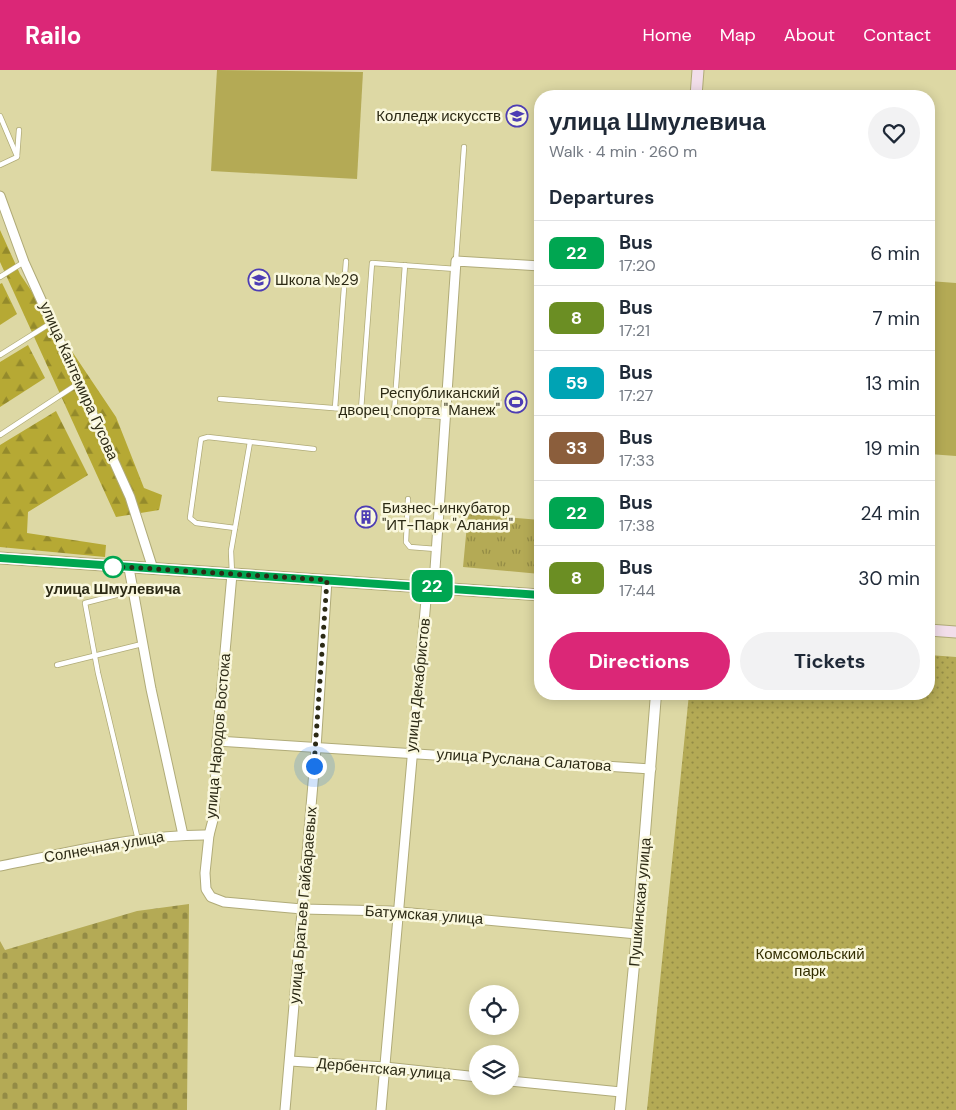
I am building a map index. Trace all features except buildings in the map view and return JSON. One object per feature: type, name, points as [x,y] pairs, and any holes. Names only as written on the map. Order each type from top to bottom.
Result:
[{"type":"main road","points":[[696,90],[698,70]]},
{"type":"main road","points":[[0,558],[534,595]]},
{"type":"main road","points":[[935,630],[956,632]]},
{"type":"street","name":"улица Кантемира Гусова","points":[[0,196],[24,262],[80,382],[130,497],[153,569]]},
{"type":"street","points":[[456,265],[534,266]]},
{"type":"street","name":"улица Декабристов","points":[[381,1110],[411,752],[429,586],[435,569],[456,265]]},
{"type":"street","points":[[129,568],[142,644],[183,834]]},
{"type":"street","name":"улица Народов Востока","points":[[212,897],[206,889],[209,835],[214,816],[217,741],[232,574]]},
{"type":"street","name":"улица Братьев Гайбараевых","points":[[285,1110],[316,748],[327,580]]},
{"type":"street","name":"Пушкинская улица","points":[[620,1110],[637,934],[656,700]]},
{"type":"street","name":"улица Руслана Салатова","points":[[217,741],[411,752],[651,769]]},
{"type":"street","name":"Солнечная улица","points":[[0,866],[138,840],[183,834],[209,835]]},
{"type":"street","name":"Батумская улица","points":[[212,897],[224,902],[302,909],[399,912],[637,934]]},
{"type":"street","name":"Дербентская улица","points":[[290,1062],[385,1067],[469,1076]]},
{"type":"street","points":[[519,1082],[621,1092]]},
{"type":"lane","points":[[0,116],[17,157]]},
{"type":"lane","points":[[17,157],[19,130]]},
{"type":"lane","name":"улица Декабристов","points":[[456,265],[464,147]]},
{"type":"lane","points":[[0,165],[17,157]]},
{"type":"lane","points":[[335,408],[346,261]]},
{"type":"lane","points":[[0,277],[24,262]]},
{"type":"lane","points":[[361,410],[372,263],[456,265]]},
{"type":"lane","points":[[394,413],[405,265]]},
{"type":"lane","points":[[0,355],[52,322]]},
{"type":"lane","points":[[0,436],[80,382]]},
{"type":"lane","points":[[220,399],[446,417]]},
{"type":"lane","points":[[235,528],[196,523],[190,518],[200,443],[204,437],[314,449]]},
{"type":"lane","points":[[232,574],[231,550],[250,442]]},
{"type":"lane","points":[[408,499],[406,542],[410,546],[436,549]]},
{"type":"lane","points":[[132,591],[85,603],[112,733],[138,840]]},
{"type":"lane","points":[[57,665],[142,644]]},
{"type":"green space","points":[[217,70],[363,72],[357,179],[211,171]]},
{"type":"green space","points":[[0,230],[20,274],[116,417],[144,488],[162,495],[159,510],[116,517],[0,262]]},
{"type":"green space","points":[[935,281],[956,283],[956,456],[935,454]]},
{"type":"green space","points":[[2,283],[17,314],[0,325],[0,284]]},
{"type":"green space","points":[[28,345],[45,378],[0,407],[0,362]]},
{"type":"green space","points":[[56,411],[88,475],[28,512],[27,533],[106,545],[105,557],[0,547],[0,445]]},
{"type":"green space","points":[[468,514],[534,520],[534,573],[463,567]]},
{"type":"green space","name":"Комсомольский парк","points":[[935,655],[956,657],[956,1110],[647,1110],[688,700],[935,700]]},
{"type":"green space","points":[[189,904],[187,1110],[0,1110],[0,941],[5,950],[137,911]]},
{"type":"bus line","name":"22","points":[[0,558],[534,595]]},
{"type":"place","name":"Колледж искусств","points":[[517,116]]},
{"type":"place","name":"Школа №29","points":[[259,280]]},
{"type":"place","name":"Республиканский дворец спорта \"Манеж\"","points":[[516,402]]},
{"type":"place","name":"Бизнес-инкубатор \"ИТ-Парк \"Алания\"","points":[[366,517]]},
{"type":"place","name":"улица Шмулевича","points":[[113,567]]},
{"type":"route","points":[[113,567],[109,566],[327,580],[314,766]]}]
